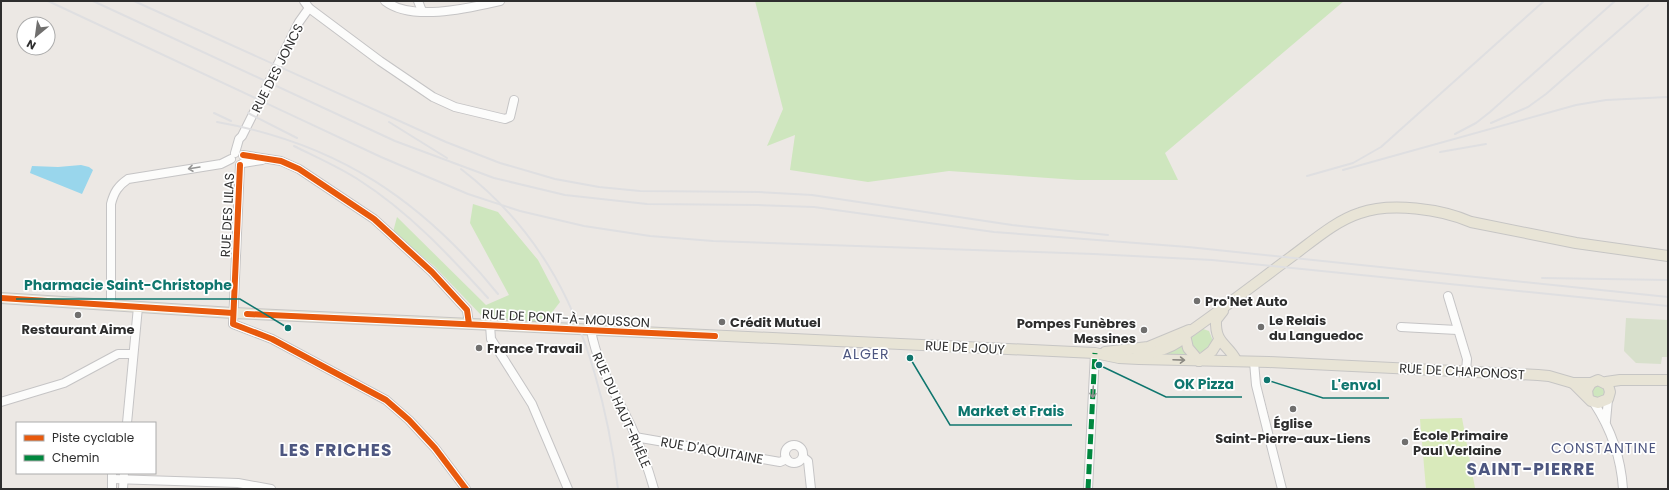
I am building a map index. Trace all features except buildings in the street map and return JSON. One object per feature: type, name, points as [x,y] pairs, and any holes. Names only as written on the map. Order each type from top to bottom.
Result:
[{"type":"main road","name":"RUE DE JOUY","points":[[1119,358],[1158,350],[1182,341],[1193,329],[1332,227],[1359,213],[1379,208],[1399,208],[1412,213],[1458,222],[1470,222],[1576,243],[1668,256]]},
{"type":"main road","points":[[1193,329],[1188,348],[1199,360],[1212,351],[1218,341],[1216,320],[1240,295]]},
{"type":"main road","name":"RUE DE PONT-À-MOUSSON","points":[[1,298],[233,313],[715,336]]},
{"type":"main road","points":[[1095,353],[1148,347],[1193,329],[1209,329],[1223,351],[1244,362]]},
{"type":"main road","name":"RUE DE JOUY","points":[[715,336],[1095,353],[1119,358],[1159,359]]},
{"type":"main road","name":"RUE DE CHAPONOST","points":[[1159,359],[1538,375],[1549,376],[1573,384],[1590,383]]},
{"type":"main road","points":[[1626,381],[1602,403],[1591,400],[1587,390],[1590,383],[1598,380],[1606,382],[1626,381],[1668,380]]},
{"type":"main road","points":[[1606,382],[1610,388],[1609,397]]},
{"type":"main road","name":"RUE DE CHAPONOST","points":[[1573,384],[1591,400]]},
{"type":"street","points":[[385,1],[399,9],[422,12],[462,9],[500,1]]},
{"type":"street","points":[[418,1],[422,12]]},
{"type":"street","points":[[306,4],[380,61],[443,102],[455,108],[505,119],[510,117],[514,100]]},
{"type":"street","name":"RUE DES JONCS","points":[[239,158],[239,139],[242,136],[299,22],[306,4]]},
{"type":"street","points":[[111,305],[111,204],[113,194],[120,184],[128,179],[221,164],[239,158],[272,159],[299,169],[374,219],[432,272],[468,310],[469,324]]},
{"type":"street","name":"RUE DES LILAS","points":[[233,313],[239,158]]},
{"type":"street","points":[[1448,296],[1457,330],[1467,359],[1466,371]]},
{"type":"street","points":[[127,422],[138,307]]},
{"type":"street","points":[[233,313],[233,324],[272,339],[386,400],[397,409],[435,448],[466,489]]},
{"type":"street","points":[[490,325],[491,339],[532,404],[568,489]]},
{"type":"street","points":[[1401,327],[1457,330]]},
{"type":"street","name":"RUE DU HAUT-RHÊLE","points":[[591,330],[600,363],[636,437],[654,489]]},
{"type":"street","points":[[1088,489],[1095,353]]},
{"type":"street","points":[[1,402],[64,383],[118,354],[133,354]]},
{"type":"street","points":[[1244,362],[1256,385],[1282,489]]},
{"type":"street","points":[[1606,422],[1609,397]]},
{"type":"street","points":[[1591,400],[1606,422],[1620,462],[1623,489]]},
{"type":"street","name":"RUE D'AQUITAINE","points":[[636,437],[780,462],[787,459],[791,462],[797,463],[803,457]]},
{"type":"street","points":[[787,459],[787,449],[794,445],[802,449],[803,457],[808,461],[812,489]]},
{"type":"street","points":[[112,489],[112,476],[124,476],[193,486],[238,483],[271,489]]},
{"type":"street","points":[[122,489],[124,476]]},
{"type":"green space","points":[[755,1],[1344,1],[1165,153],[1178,180],[1077,180],[949,171],[868,182],[790,170],[795,135],[767,146],[783,109]]},
{"type":"green space","points":[[473,204],[498,212],[538,260],[560,302],[544,323],[482,316],[434,266],[393,232],[397,217],[486,305],[509,295],[470,223]]},
{"type":"green space","points":[[1626,318],[1668,320],[1668,357],[1662,357],[1661,364],[1636,363],[1624,351]]},
{"type":"green space","points":[[1203,329],[1209,331],[1213,341],[1203,352],[1197,352],[1192,348],[1191,338]]},
{"type":"green space","points":[[1182,343],[1192,358],[1145,356]]},
{"type":"green space","points":[[1596,386],[1600,386],[1604,392],[1600,398],[1596,398],[1592,394],[1592,390]]},
{"type":"green space","points":[[1462,418],[1475,488],[1426,489],[1420,419]]},
{"type":"water","points":[[81,165],[89,167],[93,170],[82,194],[30,173],[32,166],[58,167]]},
{"type":"railway","points":[[48,1],[381,157],[468,194],[520,211],[584,226],[650,236],[713,241],[1094,254],[1212,260],[1668,306]]},
{"type":"railway","points":[[93,1],[395,141],[494,178],[565,195],[647,204],[814,207],[994,232],[1188,247],[1668,297]]},
{"type":"railway","points":[[134,1],[446,142],[500,163],[555,179],[599,187],[640,191],[759,192],[812,195],[1012,225],[1108,235]]},
{"type":"railway","points":[[1307,176],[1353,163],[1381,147],[1544,1]]},
{"type":"railway","points":[[1455,134],[1476,123],[1490,112],[1615,1]]},
{"type":"railway","points":[[1491,123],[1528,107],[1546,94],[1648,5]]},
{"type":"railway","points":[[1343,170],[1576,105],[1606,100],[1668,97]]},
{"type":"railway","points":[[214,113],[231,121]]},
{"type":"railway","points":[[248,113],[297,138]]},
{"type":"railway","points":[[217,122],[260,132],[301,145],[339,161],[374,181],[407,204],[439,230],[469,260],[498,294]]},
{"type":"railway","points":[[389,122],[447,158]]},
{"type":"railway","points":[[1440,152],[1486,144]]},
{"type":"railway","points":[[294,146],[351,175],[395,206],[428,235],[488,298]]},
{"type":"railway","points":[[461,169],[474,179],[509,213],[539,251],[562,290],[575,317],[595,373],[609,432],[618,489]]},
{"type":"railway","points":[[1542,278],[1668,280]]},
{"type":"marked path","points":[[1088,489],[1095,353]]},
{"type":"cycle path","points":[[243,155],[281,161],[299,169],[374,219],[432,272],[467,310],[469,324]]},
{"type":"cycle path","points":[[240,165],[233,324],[272,339],[386,400],[409,420],[435,448],[466,489]]},
{"type":"cycle path","points":[[1,298],[233,313]]},
{"type":"cycle path","points":[[247,314],[715,336]]},
{"type":"place","name":"Pro'Net Auto","points":[[1197,301]]},
{"type":"place","name":"Restaurant Aime","points":[[78,315]]},
{"type":"place","name":"Crédit Mutuel","points":[[722,322]]},
{"type":"place","name":"Le Relais du Languedoc","points":[[1261,327]]},
{"type":"place","name":"Pharmacie Saint-Christophe","points":[[288,328]]},
{"type":"place","name":"Pompes Funèbres Messines","points":[[1144,330]]},
{"type":"place","name":"France Travail","points":[[479,348]]},
{"type":"place","name":"Market et Frais","points":[[910,358]]},
{"type":"place","name":"OK Pizza","points":[[1099,365]]},
{"type":"place","name":"L'envol","points":[[1267,380]]},
{"type":"place","name":"Église Saint-Pierre-aux-Liens","points":[[1293,409]]},
{"type":"place","name":"École Primaire Paul Verlaine","points":[[1405,442]]},
{"type":"district","name":"ALGER","points":[[866,354]]},
{"type":"district","name":"CONSTANTINE","points":[[1604,448]]},
{"type":"district","name":"LES FRICHES","points":[[336,450]]},
{"type":"district","name":"SAINT-PIERRE","points":[[1531,469]]}]
